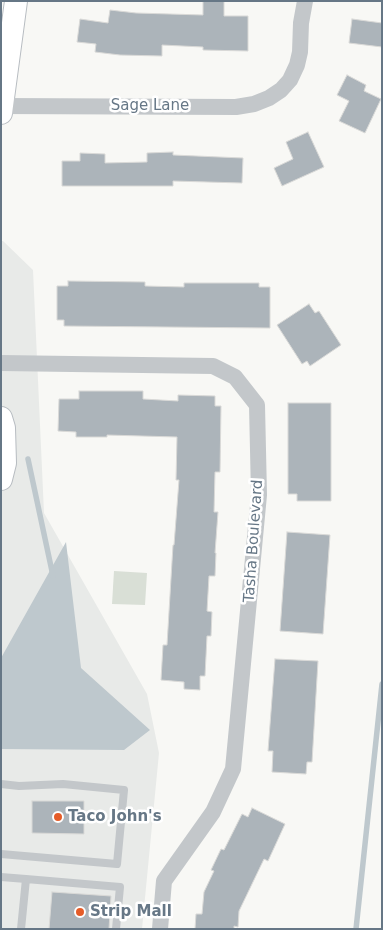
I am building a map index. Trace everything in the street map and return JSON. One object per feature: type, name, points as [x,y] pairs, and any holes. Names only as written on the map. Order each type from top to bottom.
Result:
[{"type":"street","points":[[2,108],[16,1]]},
{"type":"street","name":"Sage Lane","points":[[2,108],[236,107],[254,104],[270,98],[290,80],[297,65],[300,52],[301,23],[305,1]]},
{"type":"street","name":"Tasha Boulevard","points":[[1,363],[213,366],[235,377],[258,405],[259,495],[233,769],[213,812],[164,881],[160,929]]},
{"type":"street","points":[[1,418],[4,428],[5,463],[1,479]]},
{"type":"lane","points":[[1,784],[19,786],[63,784],[124,790],[117,864],[1,854]]},
{"type":"lane","points":[[1,877],[120,887],[116,929]]},
{"type":"lane","points":[[21,929],[26,879]]},
{"type":"shaded area","points":[[1,241],[33,270],[44,513],[147,694],[159,753],[142,929],[1,929]]},
{"type":"shaded area","points":[[66,542],[81,668],[150,730],[124,750],[1,749],[1,658]]},
{"type":"shaded area","points":[[114,571],[147,573],[145,605],[112,604]]},
{"type":"building","points":[[203,1],[224,1],[224,16],[248,16],[248,51],[203,50],[203,47],[162,45],[162,56],[120,55],[95,52],[96,44],[77,42],[80,19],[108,23],[110,10],[136,13],[203,15]]},
{"type":"building","points":[[352,19],[382,23],[382,47],[349,43]]},
{"type":"building","points":[[347,75],[366,85],[364,91],[381,99],[365,133],[339,121],[349,101],[337,95]]},
{"type":"building","points":[[308,132],[324,167],[282,186],[274,168],[293,159],[286,142]]},
{"type":"building","points":[[173,152],[173,155],[243,158],[242,183],[173,181],[173,186],[62,186],[62,161],[80,161],[80,153],[105,154],[105,163],[147,162],[147,153]]},
{"type":"building","points":[[68,281],[145,282],[145,286],[184,287],[184,283],[259,283],[259,287],[270,287],[270,328],[64,326],[64,320],[57,320],[57,286],[68,286]]},
{"type":"building","points":[[309,304],[315,313],[319,311],[341,345],[310,366],[307,361],[302,364],[277,325]]},
{"type":"building","points":[[79,391],[143,391],[143,399],[178,401],[178,395],[215,396],[215,406],[221,406],[220,472],[215,472],[214,512],[218,512],[215,576],[209,576],[207,611],[212,612],[211,636],[207,636],[205,676],[200,676],[200,690],[184,689],[184,682],[161,680],[163,645],[167,645],[179,480],[176,480],[177,437],[107,435],[107,437],[76,437],[76,432],[58,431],[59,399],[79,399]]},
{"type":"building","points":[[288,403],[331,403],[331,501],[297,501],[297,494],[288,494]]},
{"type":"building","points":[[287,532],[330,535],[323,634],[280,631]]},
{"type":"building","points":[[275,659],[318,661],[312,762],[307,762],[306,774],[272,772],[273,751],[268,751]]},
{"type":"building","name":"Taco John's","points":[[32,801],[84,801],[84,834],[32,833]]},
{"type":"building","points":[[252,808],[285,824],[268,861],[264,859],[239,911],[238,927],[234,926],[234,929],[195,929],[196,914],[202,914],[204,892],[214,871],[211,870],[221,849],[224,850],[242,814],[248,817]]},
{"type":"building","name":"Strip Mall","points":[[52,892],[111,896],[109,929],[49,929]]},
{"type":"waterway","points":[[28,459],[53,576]]},
{"type":"waterway","points":[[356,929],[382,684]]},
{"type":"place","name":"Taco John's","points":[[58,817]]},
{"type":"place","name":"Strip Mall","points":[[80,912]]}]
